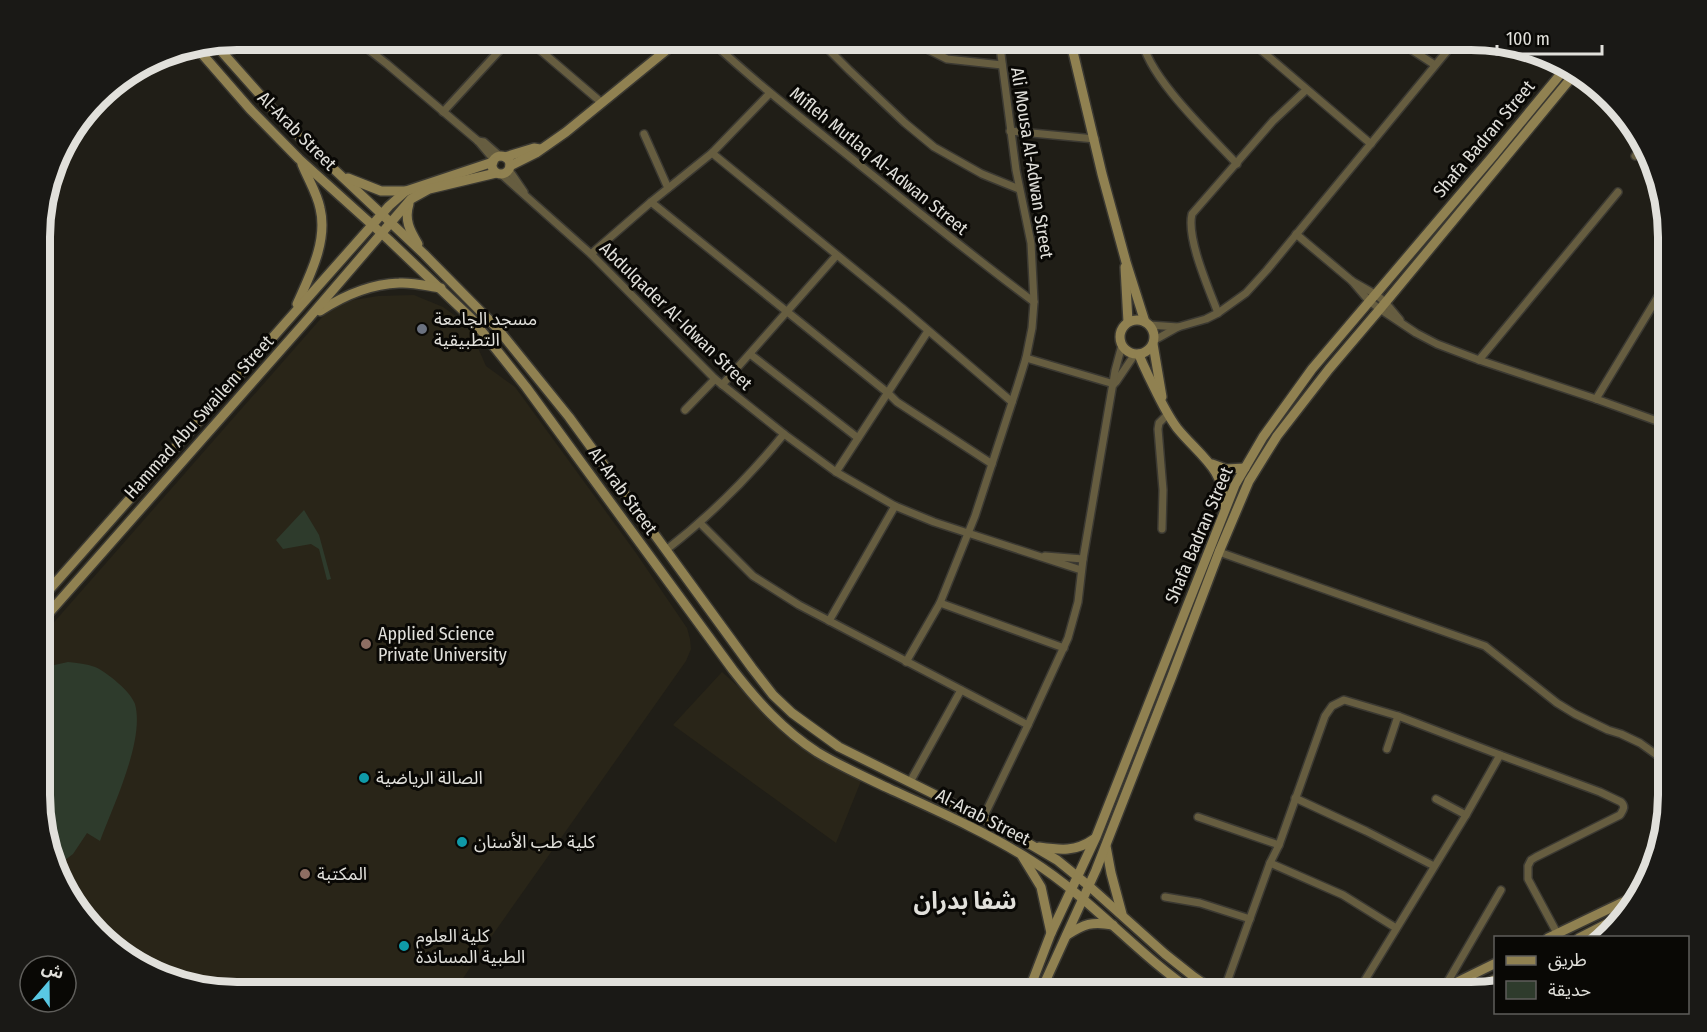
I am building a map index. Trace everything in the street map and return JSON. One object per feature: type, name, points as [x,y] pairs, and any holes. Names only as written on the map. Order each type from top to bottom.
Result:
[{"type":"main road","points":[[342,176],[381,191],[408,195],[536,153],[566,132],[668,49]]},
{"type":"main road","points":[[1072,49],[1125,262],[1128,322]]},
{"type":"main road","name":"Al-Arab Street","points":[[220,50],[285,123],[488,317],[569,417],[773,695],[792,713],[839,747],[983,818],[1034,846],[1078,876],[1165,954],[1202,982]]},
{"type":"main road","name":"Al-Arab Street","points":[[201,53],[250,109],[299,159],[472,319],[611,501],[732,670],[777,721],[831,760],[1021,854],[1083,898],[1180,982]]},
{"type":"main road","name":"Shafa Badran Street","points":[[1032,982],[1051,933],[1096,837],[1234,485],[1263,437],[1302,383],[1561,73]]},
{"type":"main road","name":"Shafa Badran Street","points":[[1045,982],[1106,845],[1245,490],[1277,436],[1329,369],[1571,79]]},
{"type":"main road","points":[[295,311],[315,260],[321,228],[320,205],[299,159]]},
{"type":"main road","points":[[408,195],[407,221],[424,254]]},
{"type":"main road","name":"Hammad Abu Swailem Street","points":[[50,589],[381,213],[408,195]]},
{"type":"main road","name":"Hammad Abu Swailem Street","points":[[50,612],[308,319],[391,222],[408,195]]},
{"type":"main road","points":[[1125,262],[1147,323],[1153,332],[1166,409]]},
{"type":"main road","points":[[308,319],[339,299],[388,284],[405,283],[441,288]]},
{"type":"main road","points":[[1147,323],[1136,320],[1128,322],[1122,328],[1120,336],[1122,345],[1127,351],[1137,354],[1147,351],[1153,342]]},
{"type":"main road","points":[[1137,354],[1166,409],[1184,436],[1209,462],[1222,484],[1224,508]]},
{"type":"main road","points":[[1209,462],[1226,469],[1245,468]]},
{"type":"main road","points":[[1034,846],[1067,850],[1086,845],[1096,837]]},
{"type":"main road","points":[[1106,845],[1123,916]]},
{"type":"main road","points":[[1021,854],[1041,887],[1051,933]]},
{"type":"main road","points":[[1553,935],[1624,902]]},
{"type":"main road","points":[[1613,907],[1616,913]]},
{"type":"main road","points":[[1065,936],[1088,923],[1113,925]]},
{"type":"main road","points":[[1583,936],[1606,924]]},
{"type":"main road","points":[[1456,982],[1494,964]]},
{"type":"street","name":"Abdulqader Al-Idwan Street","points":[[367,49],[478,141],[484,142],[525,194],[591,254],[715,379],[836,472],[895,506],[1081,570]]},
{"type":"street","points":[[443,111],[501,49]]},
{"type":"street","points":[[539,49],[602,103]]},
{"type":"street","name":"Mifleh Mutlaq Al-Adwan Street","points":[[720,49],[770,93],[984,265],[1034,302]]},
{"type":"street","points":[[828,49],[905,123],[934,147],[982,174],[1019,189]]},
{"type":"street","points":[[928,49],[947,59],[1002,65]]},
{"type":"street","name":"Ali Mousa Al-Adwan Street","points":[[906,662],[940,603],[969,533],[1026,358],[1032,328],[1034,302],[1031,243],[1019,189],[1000,49]]},
{"type":"street","points":[[1144,49],[1166,87],[1236,164]]},
{"type":"street","points":[[1259,49],[1371,144]]},
{"type":"street","points":[[1410,49],[1435,65]]},
{"type":"street","points":[[1153,342],[1178,327],[1218,313],[1251,288],[1449,49]]},
{"type":"street","points":[[1218,313],[1196,250],[1191,220],[1197,207],[1273,121],[1306,90]]},
{"type":"street","points":[[591,254],[651,201],[712,153],[770,93]]},
{"type":"street","points":[[1010,130],[1095,139]]},
{"type":"street","points":[[644,134],[668,188]]},
{"type":"street","points":[[712,153],[1012,402]]},
{"type":"street","points":[[1479,360],[1618,192]]},
{"type":"street","points":[[651,201],[913,414],[992,464]]},
{"type":"street","points":[[1296,234],[1403,324],[1431,341],[1479,360],[1657,421]]},
{"type":"street","points":[[722,385],[836,256]]},
{"type":"street","points":[[1596,399],[1657,298]]},
{"type":"street","points":[[1147,323],[1178,327]]},
{"type":"street","points":[[836,472],[928,331]]},
{"type":"street","points":[[983,818],[1064,648],[1078,602],[1081,570],[1122,345]]},
{"type":"street","points":[[750,354],[858,438]]},
{"type":"street","points":[[1114,384],[1137,354]]},
{"type":"street","points":[[1026,358],[1114,384]]},
{"type":"street","points":[[685,410],[715,379]]},
{"type":"street","points":[[1162,529],[1163,478],[1158,429],[1166,409]]},
{"type":"street","points":[[666,550],[700,523],[764,459],[784,434]]},
{"type":"street","points":[[829,621],[895,506]]},
{"type":"street","points":[[700,523],[753,576],[799,605],[1028,725]]},
{"type":"street","points":[[1219,552],[1485,646],[1557,703],[1608,730],[1640,743],[1657,755]]},
{"type":"street","name":"Abdulqader Al-Idwan Street","points":[[1040,556],[1083,559]]},
{"type":"street","points":[[940,603],[1064,648]]},
{"type":"street","points":[[910,782],[961,690]]},
{"type":"street","points":[[1227,982],[1325,716],[1336,703],[1349,700],[1398,716],[1600,792],[1624,805],[1620,815],[1531,860],[1528,866],[1528,879],[1553,935]]},
{"type":"street","points":[[1388,749],[1398,716]]},
{"type":"street","points":[[1364,982],[1500,755]]},
{"type":"street","points":[[1295,798],[1434,866]]},
{"type":"street","points":[[1436,799],[1466,815]]},
{"type":"street","points":[[1198,817],[1279,845]]},
{"type":"street","points":[[1270,863],[1343,895],[1396,927]]},
{"type":"street","points":[[1447,982],[1501,890]]},
{"type":"street","points":[[1165,897],[1200,903],[1250,919]]},
{"type":"street","points":[[1169,974],[1172,982]]},
{"type":"shaded area","name":"Applied Science Private University","points":[[414,295],[443,307],[464,322],[486,366],[515,387],[636,553],[687,628],[691,649],[686,661],[460,982],[236,982],[212,981],[188,976],[143,958],[113,936],[81,900],[64,867],[51,820],[50,627],[324,315],[348,301],[378,296]]},
{"type":"shaded area","points":[[722,672],[810,751],[861,781],[836,843],[673,725]]},
{"type":"green space","points":[[304,510],[319,535],[331,579],[327,580],[319,549],[311,544],[283,549],[276,540]]},
{"type":"green space","points":[[68,662],[85,664],[100,670],[124,688],[133,699],[137,719],[132,754],[100,841],[87,833],[73,854],[62,862],[51,820],[50,666]]},
{"type":"place","name":"مسجد الجامعة التطبيقية","points":[[422,329]]},
{"type":"place","name":"Applied Science Private University","points":[[366,644]]},
{"type":"place","name":"الصالة الرياضية","points":[[364,778]]},
{"type":"place","name":"كلية طب الأسنان","points":[[462,842]]},
{"type":"place","name":"المكتبة","points":[[305,874]]},
{"type":"place","name":"كلية العلوم الطبية المساندة","points":[[404,946]]},
{"type":"district","name":"شفا بدران","points":[[965,901]]}]
